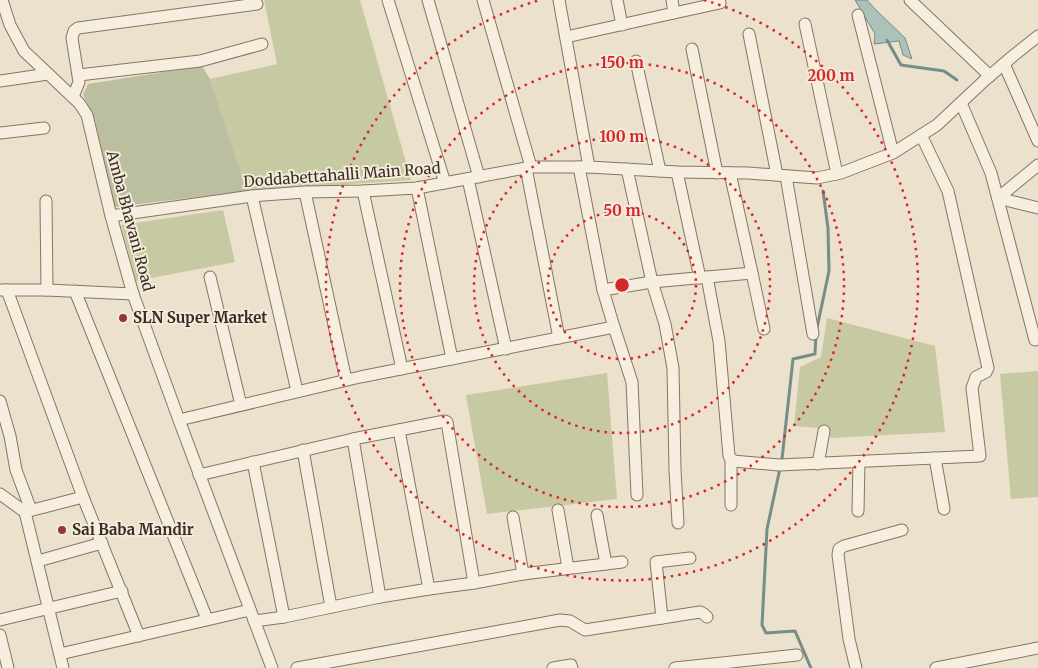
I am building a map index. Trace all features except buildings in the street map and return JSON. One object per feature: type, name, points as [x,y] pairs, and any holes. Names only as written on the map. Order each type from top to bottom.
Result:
[{"type":"street","points":[[388,0],[445,183]]},
{"type":"street","points":[[428,0],[473,178],[506,349]]},
{"type":"street","points":[[482,0],[528,168],[559,338]]},
{"type":"street","points":[[559,0],[603,290],[632,382],[637,495]]},
{"type":"street","points":[[617,0],[622,25]]},
{"type":"street","points":[[672,0],[674,13]]},
{"type":"street","points":[[566,37],[720,3],[719,0]]},
{"type":"street","points":[[910,0],[990,76]]},
{"type":"street","name":"Amba Bhavani Road","points":[[1,3],[24,51],[80,103],[87,115],[111,216],[133,294],[178,420],[272,668]]},
{"type":"street","points":[[73,97],[80,82],[72,38],[74,31],[78,28],[258,4]]},
{"type":"street","points":[[858,15],[893,153]]},
{"type":"street","points":[[805,24],[837,174]]},
{"type":"street","points":[[749,34],[782,176],[813,334]]},
{"type":"street","name":"Doddabettahalli Main Road","points":[[111,216],[252,196],[417,188],[528,168],[584,167],[817,178],[837,174],[893,153],[937,125],[990,76],[1038,36]]},
{"type":"street","points":[[79,75],[200,61],[262,44]]},
{"type":"street","points":[[692,49],[717,173]]},
{"type":"street","points":[[636,61],[660,171]]},
{"type":"street","points":[[1004,64],[1038,141]]},
{"type":"street","points":[[0,80],[48,74]]},
{"type":"street","points":[[961,103],[991,173],[1035,340],[1038,339]]},
{"type":"street","points":[[0,133],[44,128]]},
{"type":"street","points":[[731,459],[737,462],[782,465],[980,456],[972,388],[976,377],[986,372],[988,368],[948,191],[921,135]]},
{"type":"street","points":[[998,198],[1038,165]]},
{"type":"street","points":[[627,169],[652,282],[665,324],[673,368],[678,523]]},
{"type":"street","points":[[677,172],[719,342],[729,456],[731,459],[731,505]]},
{"type":"street","points":[[730,173],[764,329]]},
{"type":"street","points":[[417,188],[452,359]]},
{"type":"street","points":[[363,191],[402,369]]},
{"type":"street","points":[[305,192],[346,380]]},
{"type":"street","points":[[252,196],[297,392]]},
{"type":"street","points":[[998,198],[1038,208]]},
{"type":"street","points":[[46,201],[47,290]]},
{"type":"street","points":[[603,290],[652,282],[752,274]]},
{"type":"street","points":[[210,278],[241,405]]},
{"type":"street","points":[[133,294],[4,290],[83,497],[139,636]]},
{"type":"street","points":[[75,291],[207,619]]},
{"type":"street","points":[[178,420],[346,380],[614,327]]},
{"type":"street","points":[[0,401],[10,436],[16,470],[28,511],[63,668]]},
{"type":"street","points":[[199,475],[353,439],[442,421],[447,422],[474,583]]},
{"type":"street","points":[[399,430],[429,588]]},
{"type":"street","points":[[818,464],[824,431]]},
{"type":"street","points":[[353,439],[380,597]]},
{"type":"street","points":[[303,450],[331,607]]},
{"type":"street","points":[[935,458],[944,509]]},
{"type":"street","points":[[253,462],[284,616]]},
{"type":"street","points":[[858,511],[859,462]]},
{"type":"street","points":[[0,494],[28,511],[83,497]]},
{"type":"street","points":[[558,510],[568,568]]},
{"type":"street","points":[[597,516],[606,564]]},
{"type":"street","points":[[513,517],[523,574]]},
{"type":"street","points":[[856,668],[849,639],[838,555],[839,549],[902,530]]},
{"type":"street","points":[[38,561],[102,542]]},
{"type":"street","points":[[662,618],[656,562],[690,558]]},
{"type":"street","points":[[60,654],[207,619],[284,616],[429,588],[622,562]]},
{"type":"street","points":[[0,620],[122,591]]},
{"type":"street","points":[[297,668],[560,620],[570,621],[585,630],[700,612],[707,617]]},
{"type":"street","points":[[0,635],[8,668]]},
{"type":"street","points":[[936,668],[1038,648]]},
{"type":"street","points":[[675,668],[797,655]]},
{"type":"street","points":[[553,668],[571,665],[572,668]]},
{"type":"green space","points":[[264,0],[360,0],[411,180],[247,191],[210,79],[277,64]]},
{"type":"green space","points":[[202,66],[210,79],[247,191],[114,207],[95,120],[83,95],[88,84]]},
{"type":"green space","points":[[223,210],[235,262],[136,281],[121,225]]},
{"type":"green space","points":[[827,318],[935,346],[945,432],[830,438],[830,429],[794,426],[800,367],[821,357]]},
{"type":"green space","points":[[1038,371],[1038,497],[1011,499],[1000,374]]},
{"type":"green space","points":[[607,373],[617,499],[487,514],[466,395]]},
{"type":"water","points":[[855,0],[867,0],[905,38],[912,59],[903,55],[899,41],[874,44],[875,34]]},
{"type":"waterway","points":[[887,40],[901,65],[944,71],[957,80]]},
{"type":"waterway","points":[[817,328],[829,271],[828,228],[823,191]]},
{"type":"waterway","points":[[811,668],[795,631],[766,633],[762,625],[767,529],[782,459],[793,359],[815,354],[816,335]]},
{"type":"place","name":"SLN Super Market","points":[[123,318]]},
{"type":"place","name":"Sai Baba Mandir","points":[[62,530]]}]
